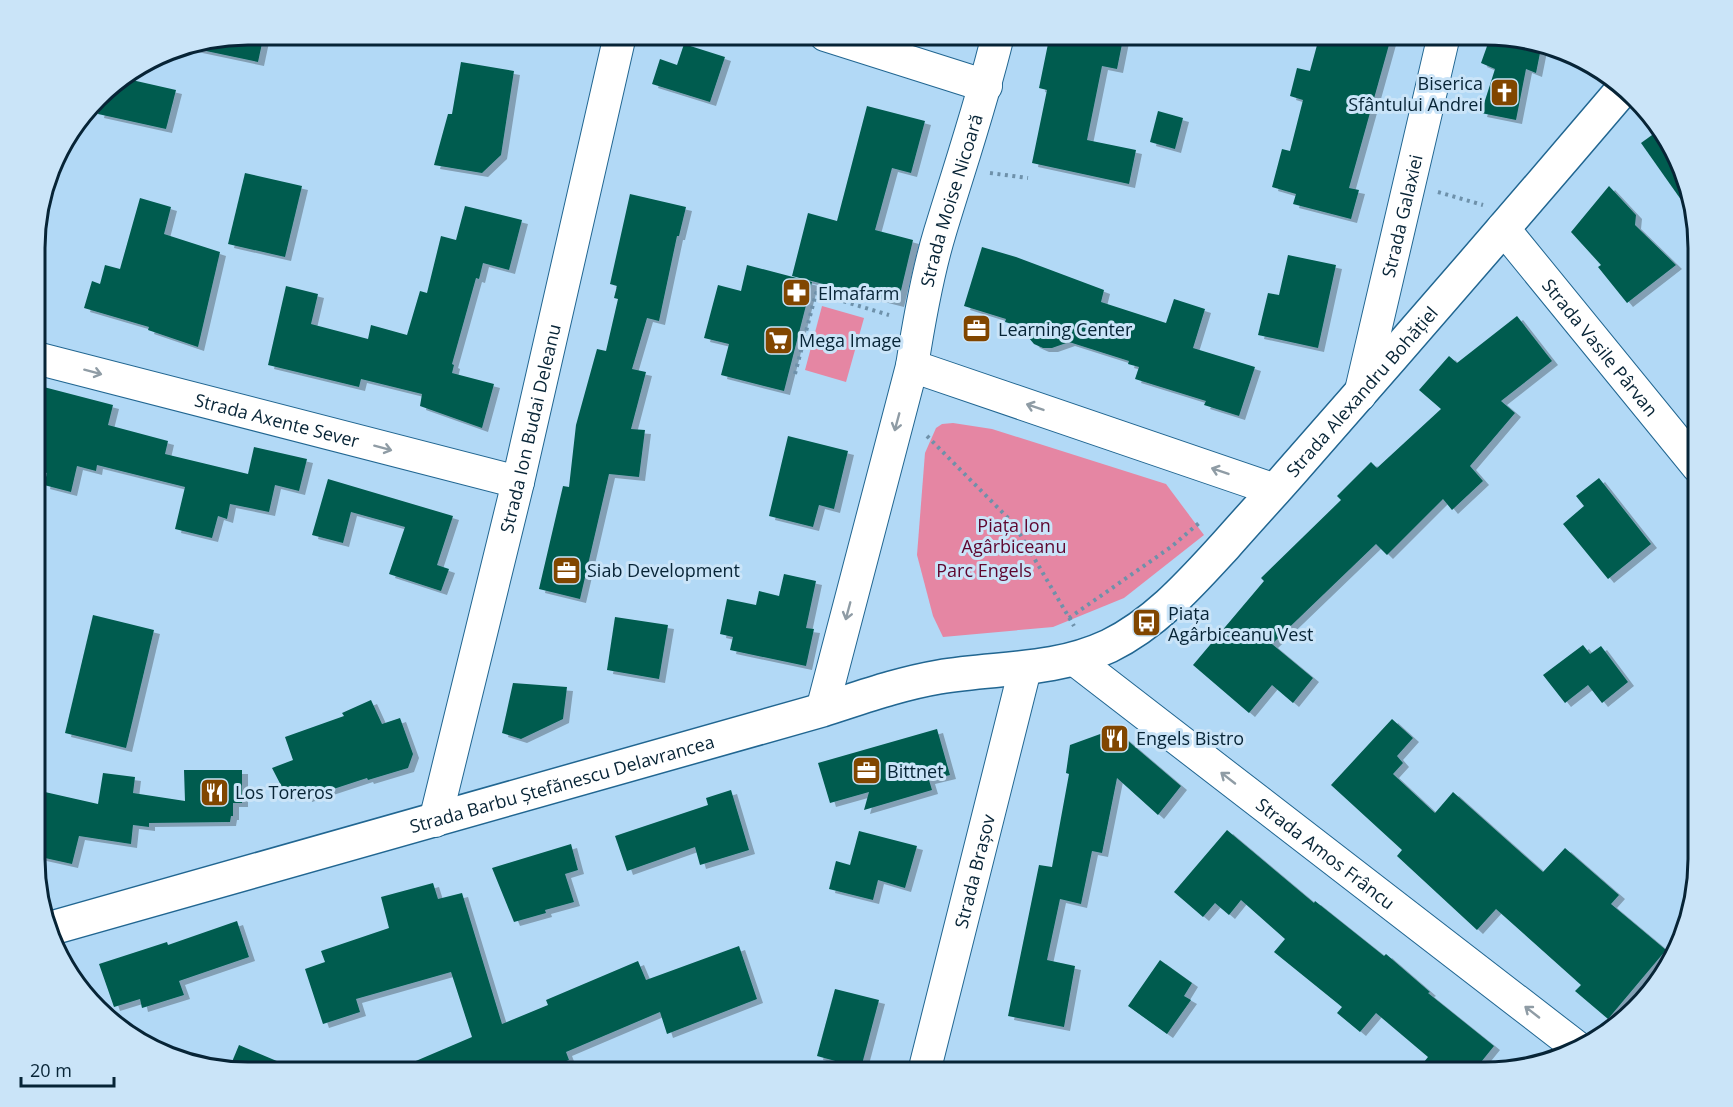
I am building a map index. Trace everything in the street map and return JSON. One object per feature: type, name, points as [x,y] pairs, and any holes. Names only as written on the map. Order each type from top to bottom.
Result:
[{"type":"main road","name":"Strada Alexandru Bohățiel","points":[[1074,659],[1114,644],[1147,623],[1197,576],[1360,395],[1618,94]]},
{"type":"main road","name":"Strada Barbu Ștefănescu Delavrancea","points":[[58,929],[822,710],[888,689],[938,677],[1025,669],[1074,659]]},
{"type":"street","name":"Strada Ion Budai Deleanu","points":[[435,821],[518,482],[617,45]]},
{"type":"street","points":[[859,45],[986,86]]},
{"type":"street","name":"Strada Moise Nicoară","points":[[912,366],[918,324],[939,234],[986,86],[995,45]]},
{"type":"street","name":"Strada Galaxiei","points":[[1360,395],[1441,45]]},
{"type":"street","name":"Strada Vasile Pârvan","points":[[1509,221],[1688,454]]},
{"type":"street","name":"Strada Axente Sever","points":[[45,360],[518,482]]},
{"type":"street","points":[[822,710],[912,366],[1275,490]]},
{"type":"street","name":"Strada Amos Frâncu","points":[[1074,659],[1571,1043]]},
{"type":"street","name":"Strada Brașov","points":[[927,1062],[1025,669]]},
{"type":"path","points":[[1409,184],[1509,221]]},
{"type":"path","points":[[795,374],[816,293],[918,324]]},
{"type":"path","points":[[924,434],[1014,524],[1074,626]]},
{"type":"path","points":[[1069,618],[1171,547],[1202,520]]},
{"type":"green space","points":[[822,306],[864,318],[846,382],[805,370]]},
{"type":"green space","name":"Piața Ion Agârbiceanu","points":[[953,423],[992,429],[1166,484],[1204,535],[1124,598],[1053,627],[943,637],[933,616],[917,555],[925,453],[936,428],[942,424]]},
{"type":"building","points":[[262,45],[258,62],[203,50]]},
{"type":"building","points":[[684,45],[725,57],[710,102],[652,84],[660,59],[677,65]]},
{"type":"building","points":[[1048,45],[1122,45],[1117,69],[1102,66],[1087,140],[1136,150],[1129,184],[1032,163],[1047,90],[1039,88]]},
{"type":"building","points":[[1317,45],[1389,45],[1349,188],[1359,190],[1351,219],[1293,204],[1296,194],[1272,187],[1282,149],[1290,151],[1303,100],[1290,96],[1297,68],[1310,71]]},
{"type":"building","name":"Biserica Sfântului Andrei","points":[[1487,45],[1540,53],[1536,73],[1526,69],[1516,120],[1481,113],[1495,69],[1481,63]]},
{"type":"building","points":[[461,62],[514,71],[501,155],[482,173],[434,165],[448,114],[452,114]]},
{"type":"building","points":[[133,80],[176,90],[166,129],[98,114],[114,95]]},
{"type":"building","points":[[867,106],[925,121],[911,173],[892,168],[875,230],[913,240],[898,303],[792,276],[808,213],[837,221]]},
{"type":"building","points":[[1158,111],[1183,118],[1175,149],[1150,142]]},
{"type":"building","points":[[1653,135],[1667,158],[1682,201],[1641,143]]},
{"type":"building","points":[[245,173],[302,186],[285,257],[228,244]]},
{"type":"building","points":[[1609,186],[1636,215],[1635,225],[1676,265],[1627,303],[1598,267],[1601,265],[1571,232]]},
{"type":"building","points":[[630,194],[686,207],[679,236],[677,236],[659,321],[647,318],[632,369],[646,372],[631,429],[645,430],[639,477],[609,474],[580,599],[539,589],[563,486],[569,487],[576,425],[597,349],[606,351],[618,299],[614,298],[617,286],[610,284]]},
{"type":"building","points":[[140,198],[171,207],[164,234],[220,252],[198,347],[148,330],[149,327],[84,308],[92,281],[100,284],[105,265],[120,269]]},
{"type":"building","points":[[465,206],[522,220],[509,270],[483,263],[479,279],[476,278],[452,364],[454,365],[452,373],[494,384],[482,428],[420,406],[422,394],[361,379],[359,387],[268,365],[286,286],[318,294],[311,324],[368,339],[371,325],[407,335],[420,291],[427,293],[441,236],[456,240]]},
{"type":"building","points":[[982,247],[1016,257],[1104,290],[1101,302],[1166,323],[1174,299],[1205,309],[1193,348],[1255,367],[1239,416],[1204,405],[1206,401],[1135,379],[1139,367],[1128,364],[1129,361],[1069,342],[1052,348],[1043,348],[1034,344],[1019,326],[1005,322],[1006,319],[964,306]]},
{"type":"building","points":[[1288,255],[1336,265],[1318,348],[1258,335],[1268,293],[1279,295]]},
{"type":"building","points":[[747,265],[812,282],[784,391],[721,375],[729,344],[704,338],[718,285],[741,291]]},
{"type":"building","points":[[1517,316],[1552,361],[1501,401],[1515,413],[1470,466],[1483,481],[1452,510],[1443,499],[1387,555],[1376,544],[1272,644],[1313,678],[1293,703],[1272,685],[1249,713],[1193,665],[1264,581],[1261,578],[1341,500],[1337,496],[1371,462],[1377,468],[1441,409],[1419,390],[1449,356],[1457,363]]},
{"type":"building","points":[[45,387],[113,405],[108,425],[168,441],[165,454],[248,474],[254,447],[307,459],[299,491],[275,485],[269,512],[230,504],[227,519],[218,516],[212,538],[175,529],[185,487],[97,465],[96,471],[77,466],[71,492],[45,485],[47,473],[45,472]]},
{"type":"building","points":[[788,436],[848,451],[834,509],[819,505],[813,527],[769,516]]},
{"type":"building","points":[[1599,478],[1651,544],[1608,579],[1563,524],[1584,506],[1576,496]]},
{"type":"building","points":[[328,479],[453,516],[437,565],[449,569],[441,591],[389,574],[405,527],[351,512],[343,543],[312,535]]},
{"type":"building","points":[[784,574],[816,581],[806,628],[814,629],[806,666],[730,650],[733,637],[720,634],[727,599],[756,605],[759,591],[779,596]]},
{"type":"building","points":[[93,615],[154,630],[126,748],[65,733]]},
{"type":"building","points":[[615,617],[668,625],[659,679],[607,670]]},
{"type":"building","points":[[1583,645],[1590,654],[1601,646],[1628,682],[1602,703],[1588,685],[1565,703],[1543,675]]},
{"type":"building","points":[[513,683],[567,687],[563,719],[521,739],[502,733]]},
{"type":"building","points":[[371,700],[382,724],[400,718],[413,754],[408,768],[368,780],[367,778],[306,798],[304,792],[287,797],[272,768],[293,760],[285,737],[344,716],[342,713]]},
{"type":"building","points":[[1392,719],[1413,738],[1397,756],[1403,763],[1393,774],[1435,813],[1453,792],[1543,872],[1565,848],[1619,895],[1611,904],[1666,950],[1608,1019],[1575,991],[1581,985],[1496,909],[1477,930],[1397,856],[1402,850],[1331,785]]},
{"type":"building","points":[[937,729],[950,775],[929,780],[932,790],[864,810],[869,792],[830,803],[818,763]]},
{"type":"building","points":[[1114,729],[1181,786],[1158,815],[1117,778],[1102,853],[1092,851],[1081,904],[1060,899],[1047,960],[1075,966],[1064,1027],[1008,1016],[1039,865],[1052,867],[1069,774],[1066,773],[1070,745]]},
{"type":"building","points":[[184,770],[242,770],[242,803],[233,803],[233,816],[230,822],[149,823],[149,827],[133,825],[131,844],[79,836],[72,864],[45,858],[45,792],[98,804],[103,773],[135,777],[133,793],[185,801]]},
{"type":"building","points":[[731,790],[749,850],[700,865],[695,847],[627,871],[615,836],[708,805],[706,798]]},
{"type":"building","points":[[1227,830],[1314,903],[1315,901],[1384,956],[1386,954],[1430,992],[1428,993],[1494,1046],[1481,1062],[1424,1062],[1428,1057],[1376,1013],[1360,1032],[1337,1013],[1342,1007],[1274,952],[1285,939],[1241,900],[1229,915],[1215,903],[1203,917],[1174,892]]},
{"type":"building","points":[[859,831],[917,846],[905,888],[878,880],[873,900],[829,889],[836,861],[850,865]]},
{"type":"building","points":[[571,844],[578,870],[565,874],[574,902],[514,922],[492,868]]},
{"type":"building","points":[[433,883],[438,899],[462,893],[502,1024],[548,1005],[546,1000],[638,961],[646,980],[739,946],[757,999],[667,1034],[660,1012],[566,1052],[569,1060],[564,1062],[413,1062],[472,1037],[451,972],[356,999],[360,1012],[323,1024],[305,969],[325,962],[321,951],[389,928],[381,897]]},
{"type":"building","points":[[237,921],[249,957],[179,981],[184,995],[142,1008],[140,999],[114,1007],[99,964],[167,942],[168,945]]},
{"type":"building","points":[[1160,960],[1192,983],[1184,996],[1191,1000],[1167,1034],[1128,1006]]},
{"type":"building","points":[[835,989],[879,1000],[863,1062],[839,1062],[817,1056]]},
{"type":"building","points":[[239,1045],[279,1062],[235,1062],[232,1062]]},
{"type":"place","name":"Biserica Sfântului Andrei","points":[[1504,93]]},
{"type":"place","name":"Elmafarm","points":[[797,293]]},
{"type":"place","name":"Learning Center","points":[[977,329]]},
{"type":"place","name":"Mega Image","points":[[778,340]]},
{"type":"place","name":"Siab Development","points":[[566,570]]},
{"type":"place","name":"Piața Agârbiceanu Vest","points":[[1147,623]]},
{"type":"place","name":"Engels Bistro","points":[[1115,738]]},
{"type":"place","name":"Bittnet","points":[[866,771]]},
{"type":"place","name":"Los Toreros","points":[[214,792]]},
{"type":"park label","name":"Parc Engels","points":[[984,570]]}]
